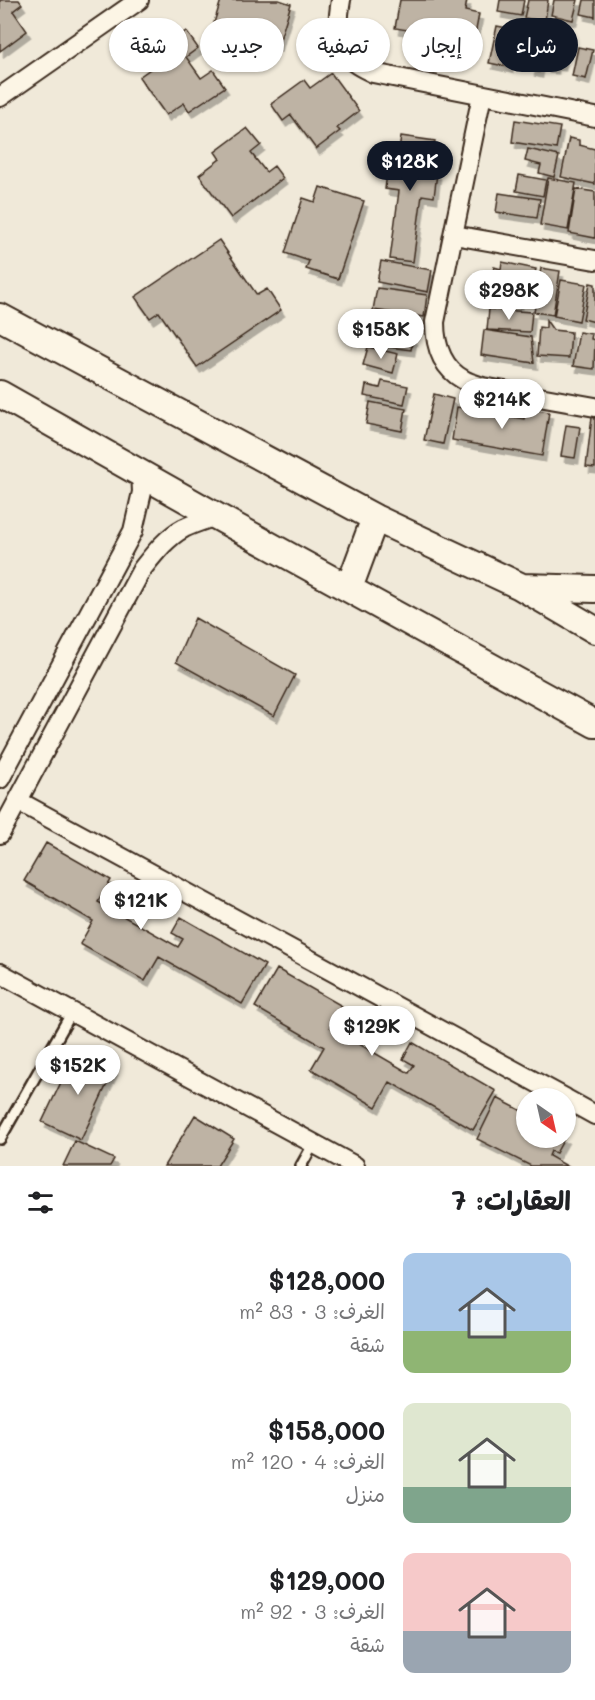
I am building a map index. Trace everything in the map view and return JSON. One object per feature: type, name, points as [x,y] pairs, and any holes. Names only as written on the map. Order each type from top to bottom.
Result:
[{"type":"street","points":[[0,97],[139,0]]},
{"type":"street","points":[[341,0],[337,31],[343,49],[356,64],[373,73],[595,117]]},
{"type":"street","points":[[482,95],[435,322],[435,336],[440,354],[450,370],[465,381],[483,387],[595,407]]},
{"type":"street","points":[[454,235],[595,260]]},
{"type":"street","points":[[0,317],[375,518],[520,586],[595,630]]},
{"type":"street","points":[[0,394],[216,516],[595,724]]},
{"type":"street","points":[[0,779],[133,531],[142,492],[141,472]]},
{"type":"street","points":[[0,834],[142,569],[168,540],[183,528],[216,516]]},
{"type":"street","points":[[349,588],[375,518]]},
{"type":"street","points":[[520,586],[595,589]]},
{"type":"street","points":[[18,801],[547,1088]]},
{"type":"street","points":[[0,973],[355,1166]]},
{"type":"street","points":[[576,1104],[595,1114]]},
{"type":"lane","points":[[0,1139],[72,1012]]},
{"type":"lane","points":[[301,1166],[314,1143]]},
{"type":"building","points":[[0,0],[19,0],[22,4],[13,11],[27,31],[0,51]]},
{"type":"building","points":[[221,0],[279,0],[291,4],[284,27],[284,18],[215,18]]},
{"type":"building","points":[[400,0],[467,0],[465,11],[479,14],[478,18],[402,18],[402,29],[395,28]]},
{"type":"building","points":[[500,0],[524,0],[521,16],[498,12]]},
{"type":"building","points":[[528,0],[548,0],[545,18],[524,18]]},
{"type":"building","points":[[554,0],[578,0],[574,18],[551,15]]},
{"type":"building","points":[[584,0],[595,0],[595,17],[581,14]]},
{"type":"building","points":[[188,34],[198,48],[188,56]]},
{"type":"building","points":[[495,35],[495,64],[489,63]]},
{"type":"building","points":[[578,47],[593,50],[586,79],[572,76],[573,72],[578,72]]},
{"type":"building","points":[[188,60],[201,78],[210,72],[214,72],[225,87],[189,111],[184,103],[166,115],[139,77],[146,72],[188,72]]},
{"type":"building","points":[[331,73],[359,111],[337,128],[340,131],[316,149],[291,115],[283,121],[271,104],[304,80],[310,88]]},
{"type":"building","points":[[515,120],[560,127],[556,149],[512,142]]},
{"type":"building","points":[[247,128],[261,145],[251,153],[266,172],[274,166],[283,178],[231,218],[199,175],[220,159],[215,152]]},
{"type":"building","points":[[401,136],[435,141],[431,172],[437,173],[434,197],[422,195],[413,262],[390,259],[399,191],[385,189],[388,165],[397,166]]},
{"type":"building","points":[[569,138],[579,140],[579,145],[595,149],[595,184],[561,177]]},
{"type":"building","points":[[528,149],[559,156],[554,177],[539,173],[541,165],[525,161]]},
{"type":"building","points":[[519,175],[546,180],[543,196],[516,191]]},
{"type":"building","points":[[548,178],[576,183],[568,230],[540,225]]},
{"type":"building","points":[[320,187],[364,201],[338,279],[306,269],[309,261],[285,253],[303,198],[315,202]]},
{"type":"building","points":[[576,189],[595,192],[595,238],[569,233]]},
{"type":"building","points":[[499,193],[540,199],[537,218],[496,212]]},
{"type":"building","points":[[219,240],[257,295],[267,289],[281,310],[197,367],[159,312],[150,318],[135,297]]},
{"type":"building","points":[[381,261],[432,270],[428,292],[377,282]]},
{"type":"building","points":[[502,262],[536,269],[532,285],[492,276],[494,267],[501,269]]},
{"type":"building","points":[[541,268],[560,271],[553,315],[534,312]]},
{"type":"building","points":[[484,280],[521,287],[518,303],[481,296]]},
{"type":"building","points":[[561,280],[586,284],[579,321],[554,316]]},
{"type":"building","points":[[590,283],[595,284],[595,322],[583,319]]},
{"type":"building","points":[[377,288],[427,295],[424,317],[373,310]]},
{"type":"building","points":[[489,309],[532,312],[530,332],[487,330]]},
{"type":"building","points":[[546,320],[553,330],[571,332],[569,358],[537,356],[539,327],[546,328]]},
{"type":"building","points":[[484,330],[531,337],[534,363],[481,355]]},
{"type":"building","points":[[376,332],[413,338],[411,350],[374,345]]},
{"type":"building","points":[[579,332],[592,334],[591,339],[595,340],[594,369],[573,366]]},
{"type":"building","points":[[368,347],[398,354],[393,373],[363,365]]},
{"type":"building","points":[[382,381],[408,386],[404,404],[364,396],[366,385],[380,388]]},
{"type":"building","points":[[434,394],[453,399],[443,444],[424,440]]},
{"type":"building","points":[[370,402],[406,409],[402,431],[366,424]]},
{"type":"building","points":[[457,407],[524,419],[526,408],[549,412],[542,456],[452,440]]},
{"type":"building","points":[[592,417],[595,418],[595,468],[586,467]]},
{"type":"building","points":[[566,425],[580,427],[575,458],[561,456]]},
{"type":"building","points":[[195,618],[295,675],[274,716],[176,662]]},
{"type":"building","points":[[46,843],[111,880],[98,902],[178,947],[183,939],[172,933],[181,917],[265,965],[242,1004],[159,957],[145,981],[80,944],[93,921],[24,881]]},
{"type":"building","points":[[277,969],[342,1006],[330,1027],[409,1073],[414,1065],[403,1059],[412,1042],[496,1091],[473,1130],[390,1082],[376,1107],[311,1069],[324,1047],[255,1007]]},
{"type":"building","points":[[76,1051],[114,1069],[81,1140],[42,1122]]},
{"type":"building","points":[[497,1098],[516,1108],[516,1148],[559,1148],[556,1153],[551,1151],[549,1156],[567,1166],[531,1166],[477,1139]]},
{"type":"building","points":[[195,1115],[234,1139],[217,1166],[164,1166]]},
{"type":"building","points":[[75,1141],[114,1159],[110,1166],[63,1166]]}]
